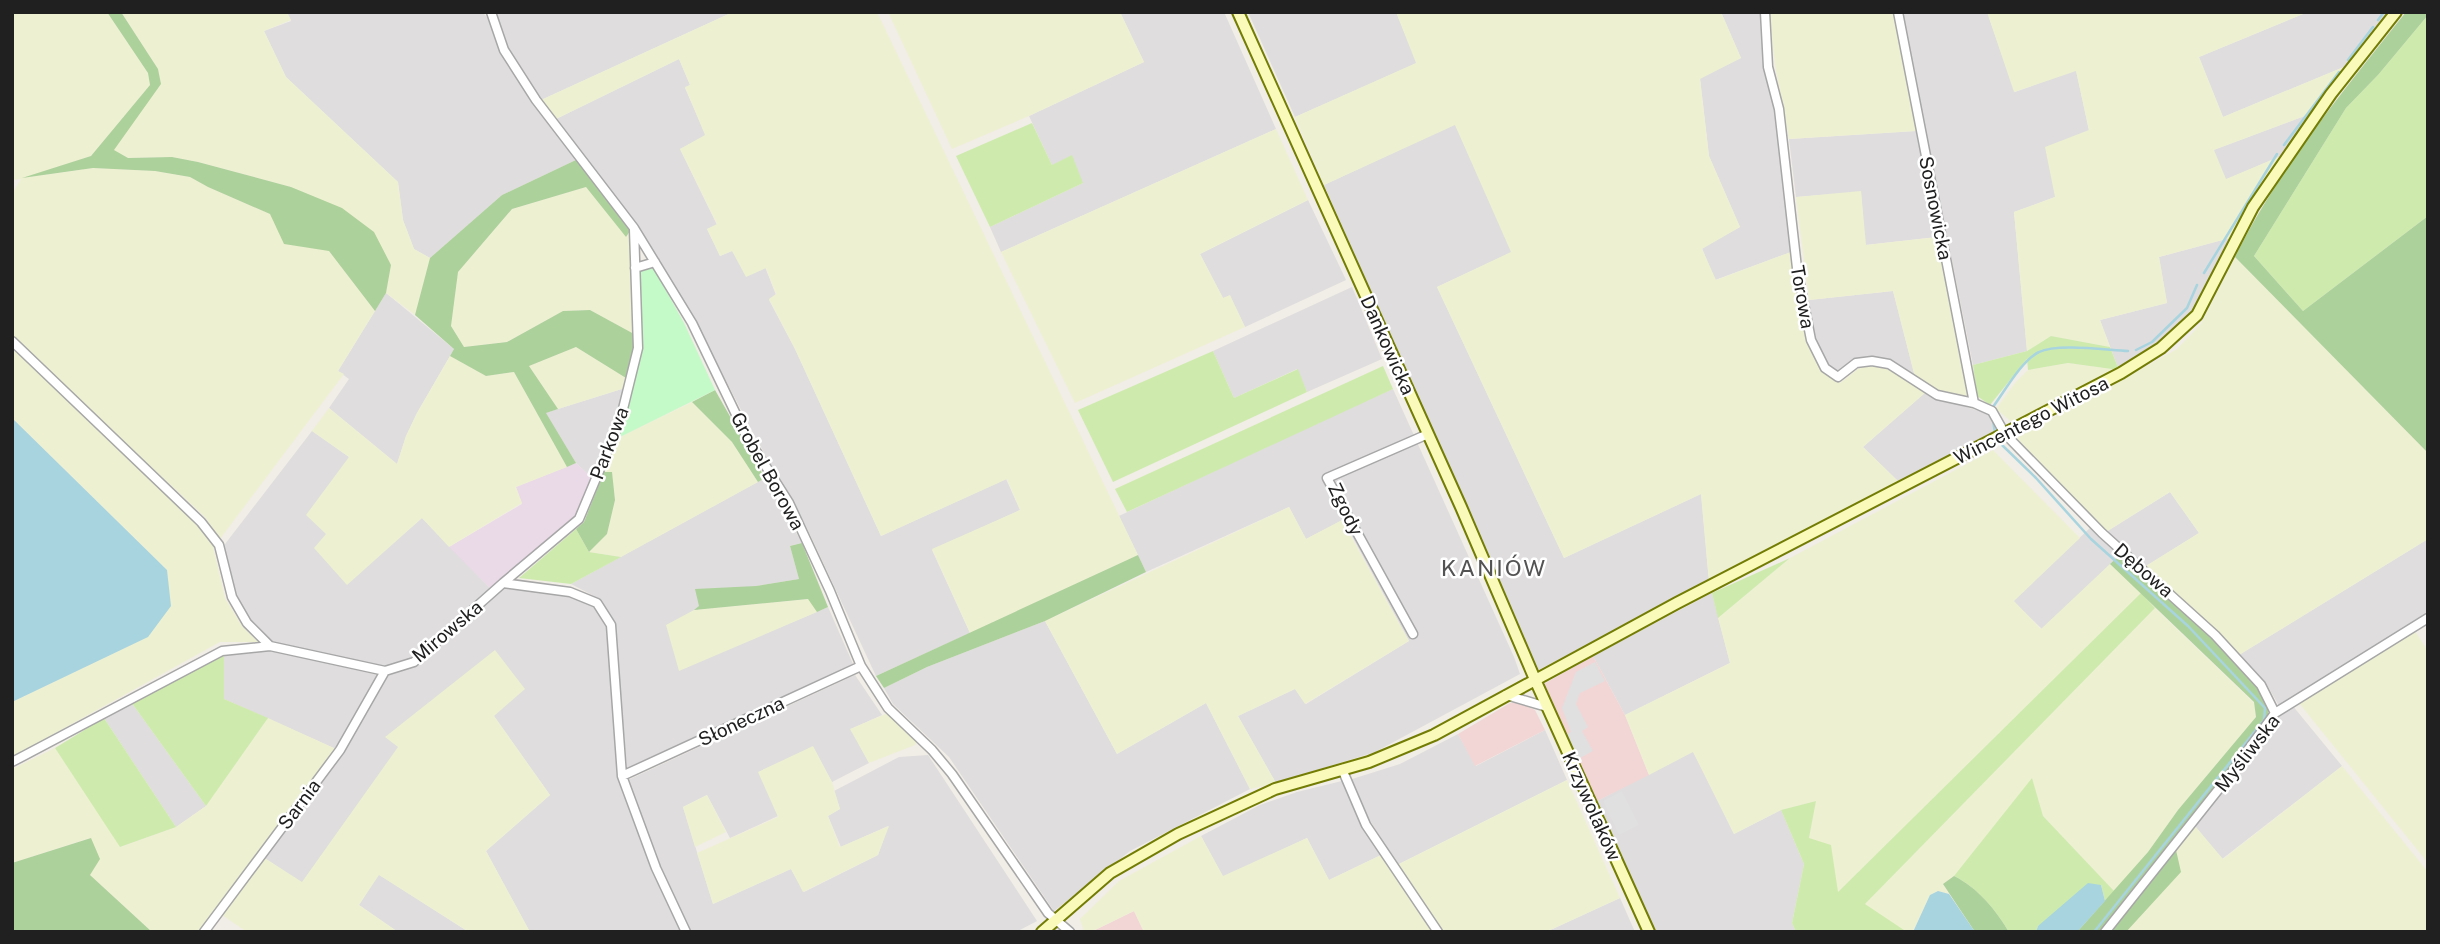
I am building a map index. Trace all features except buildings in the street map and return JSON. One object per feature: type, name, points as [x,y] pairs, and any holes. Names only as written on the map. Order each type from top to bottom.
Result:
[{"type":"street","name":"Grobel Borowa","points":[[491,12],[505,50],[536,100],[634,228],[692,323],[746,435],[789,503],[861,666],[888,708],[943,762],[1048,913],[1070,932]]},
{"type":"street","name":"Dankowicka","points":[[1238,12],[1428,434],[1535,680]]},
{"type":"street","name":"Torowa","points":[[1765,12],[1768,66],[1779,109],[1797,268],[1811,340],[1825,368],[1838,377],[1856,363],[1872,361],[1889,364],[1937,395],[1974,403],[1992,411],[2005,434]]},
{"type":"street","name":"Sosnowicka","points":[[1898,12],[1974,403]]},
{"type":"street","name":"Wincentego Witosa","points":[[1042,932],[1110,873],[1166,841],[1266,792],[1409,746],[1677,603],[2005,434],[2161,348],[2196,315],[2253,207],[2331,94],[2396,12]]},
{"type":"street","name":"Parkowa","points":[[503,583],[579,519],[620,421],[638,348],[634,228]]},
{"type":"street","points":[[635,268],[655,262]]},
{"type":"street","points":[[12,341],[201,522],[219,545],[232,597],[247,623],[270,646]]},
{"type":"street","name":"Zgody","points":[[1413,634],[1327,478],[1428,434]]},
{"type":"street","name":"Dębowa","points":[[2005,434],[2102,533],[2214,635],[2261,685],[2275,713]]},
{"type":"street","points":[[503,583],[570,592],[597,603],[611,625],[622,776],[656,868],[686,932]]},
{"type":"street","name":"Mirowska","points":[[386,671],[414,662],[503,583]]},
{"type":"street","name":"Myśliwska","points":[[2105,932],[2226,780],[2275,713],[2428,618]]},
{"type":"street","points":[[12,762],[222,650],[270,646],[386,671]]},
{"type":"street","name":"Słoneczna","points":[[622,776],[861,666]]},
{"type":"street","name":"Sarnia","points":[[204,932],[340,750],[386,671]]},
{"type":"street","name":"Krzywolaków","points":[[1535,680],[1649,932]]},
{"type":"street","points":[[1506,695],[1547,707]]},
{"type":"street","points":[[1342,769],[1366,825],[1438,932]]},
{"type":"shaded area","points":[[287,12],[482,12],[487,17],[502,52],[578,159],[502,195],[430,258],[414,249],[403,220],[398,182],[286,77],[264,31],[291,21]]},
{"type":"shaded area","points":[[494,12],[733,12],[541,100],[508,49]]},
{"type":"shaded area","points":[[1120,12],[1224,12],[1276,129],[1001,252],[990,227],[1083,183],[1052,165],[1029,116],[1144,62]]},
{"type":"shaded area","points":[[1248,12],[1396,12],[1417,63],[1295,117]]},
{"type":"shaded area","points":[[1721,12],[1760,12],[1764,67],[1775,109],[1791,252],[1715,280],[1702,248],[1740,227],[1709,156],[1700,78],[1741,58]]},
{"type":"shaded area","points":[[1902,12],[1987,12],[2015,92],[2076,70],[2089,131],[2055,197],[2014,212],[2027,351],[1973,365]]},
{"type":"shaded area","points":[[2308,12],[2390,12],[2351,64],[2223,117],[2199,57]]},
{"type":"shaded area","points":[[679,59],[690,85],[685,88],[706,136],[680,149],[717,225],[707,229],[720,256],[732,251],[765,267],[776,295],[769,300],[795,349],[881,536],[1006,479],[1020,510],[932,550],[970,633],[876,676],[807,528],[752,431],[695,321],[637,225],[556,119]]},
{"type":"shaded area","points":[[2310,114],[2281,156],[2225,180],[2213,150]]},
{"type":"shaded area","points":[[1455,124],[1512,252],[1437,287],[1564,558],[1701,494],[1709,582],[1538,670],[1324,185]]},
{"type":"shaded area","points":[[1916,131],[1937,237],[1865,245],[1861,192],[1796,197],[1789,139]]},
{"type":"shaded area","points":[[1308,200],[1346,280],[1245,327],[1230,296],[1223,298],[1200,254]]},
{"type":"shaded area","points":[[2230,238],[2191,312],[2160,344],[2119,370],[2100,320],[2167,303],[2159,257]]},
{"type":"shaded area","points":[[1352,287],[1382,359],[1307,392],[1297,369],[1234,398],[1213,351]]},
{"type":"shaded area","points":[[1893,291],[1915,377],[1873,358],[1839,372],[1828,366],[1815,340],[1809,300]]},
{"type":"shaded area","points":[[386,293],[454,349],[417,413],[397,464],[329,408],[349,379],[338,371]]},
{"type":"shaded area","points":[[625,388],[617,420],[592,478],[576,463],[545,413]]},
{"type":"shaded area","points":[[1393,389],[1520,674],[1375,752],[1276,783],[1238,716],[1295,689],[1306,704],[1409,641],[1343,520],[1306,539],[1289,507],[1146,572],[1119,516]]},
{"type":"shaded area","points":[[1926,392],[1936,398],[1989,414],[2000,432],[1901,484],[1863,447]]},
{"type":"shaded area","points":[[312,431],[349,457],[327,534],[346,584],[422,518],[491,589],[413,660],[386,668],[272,643],[249,621],[235,595],[222,548]]},
{"type":"shaded area","points":[[576,463],[592,478],[576,516],[491,589],[449,547],[522,504],[516,487]]},
{"type":"shaded area","points":[[765,478],[802,543],[790,546],[799,579],[756,586],[699,607],[679,670],[828,607],[853,664],[627,768],[614,622],[598,598],[571,584]]},
{"type":"shaded area","points":[[2170,492],[2199,533],[2146,566],[2106,532]]},
{"type":"shaded area","points":[[2091,527],[2120,555],[2042,629],[2013,601]]},
{"type":"shaded area","points":[[2428,539],[2428,615],[2279,706],[2266,683],[2239,655]]},
{"type":"shaded area","points":[[504,588],[570,595],[595,606],[606,626],[619,777],[683,932],[530,932],[486,851],[550,795],[494,716],[386,737],[399,747],[302,883],[263,857],[389,673],[416,664]]},
{"type":"shaded area","points":[[1712,593],[1730,663],[1625,715],[1593,656]]},
{"type":"shaded area","points":[[1045,621],[1117,754],[1206,703],[1250,789],[1130,851],[1054,911],[949,757],[893,704],[884,688],[927,667]]},
{"type":"shaded area","points":[[269,650],[378,675],[336,749],[224,699],[224,654]]},
{"type":"shaded area","points":[[1593,656],[1625,715],[1649,775],[1597,801],[1544,684]]},
{"type":"shaded area","points":[[1595,662],[1605,681],[1580,693],[1576,704],[1588,727],[1582,731],[1593,751],[1578,759],[1566,735],[1571,732],[1562,708],[1576,672]]},
{"type":"shaded area","points":[[855,675],[882,715],[851,729],[869,763],[832,782],[813,747],[759,772],[778,816],[730,838],[707,795],[683,807],[713,904],[791,869],[804,892],[878,855],[888,826],[841,847],[828,816],[840,809],[834,791],[899,757],[928,755],[1037,921],[1016,932],[690,932],[660,867],[628,780]]},
{"type":"shaded area","points":[[131,702],[206,806],[176,827],[104,718]]},
{"type":"shaded area","points":[[1510,703],[1519,703],[1535,710],[1545,730],[1475,766],[1458,734]]},
{"type":"shaded area","points":[[2292,705],[2342,766],[2222,859],[2195,826],[2278,713]]},
{"type":"shaded area","points":[[1545,730],[1567,780],[1397,865],[1349,780],[1400,764],[1458,734],[1476,766]]},
{"type":"shaded area","points":[[1693,751],[1734,834],[1781,810],[1804,864],[1792,923],[1796,932],[1655,932],[1597,801]]},
{"type":"shaded area","points":[[1342,781],[1381,855],[1329,880],[1307,838],[1223,877],[1201,836],[1260,805]]},
{"type":"shaded area","points":[[1622,791],[1639,825],[1619,835],[1603,801]]},
{"type":"shaded area","points":[[378,874],[467,931],[398,932],[359,905]]},
{"type":"shaded area","points":[[1620,898],[1635,932],[1546,932]]},
{"type":"shaded area","points":[[1134,911],[1144,932],[1091,932]]},
{"type":"green space","points":[[12,12],[107,12],[148,73],[150,85],[91,156],[28,177],[93,168],[155,171],[190,177],[270,214],[329,251],[375,311],[338,371],[344,374],[220,539],[205,517],[12,337],[12,194],[21,179],[12,180]]},
{"type":"green space","points":[[107,12],[121,12],[158,69],[161,84],[114,150],[128,158],[172,157],[198,162],[291,187],[342,208],[374,232],[391,265],[386,293],[375,311],[329,251],[284,244],[270,214],[190,177],[155,171],[93,168],[22,178],[91,156],[150,85],[148,73]]},
{"type":"green space","points":[[121,12],[287,12],[291,20],[264,31],[286,77],[398,182],[403,220],[414,249],[430,258],[415,315],[386,293],[391,265],[291,187],[198,162],[172,157],[128,158],[113,150],[161,84],[158,69]]},
{"type":"green space","points":[[733,12],[877,12],[1138,555],[970,633],[932,549],[1020,510],[1007,479],[881,536],[795,349],[769,299],[776,294],[766,268],[746,277],[732,251],[720,256],[707,229],[717,224],[680,149],[705,135],[685,87],[690,85],[679,59],[556,119],[541,100]]},
{"type":"green space","points":[[888,12],[1120,12],[1144,62],[952,149]]},
{"type":"green space","points":[[1396,12],[1721,12],[1741,58],[1700,79],[1709,156],[1740,227],[1702,249],[1716,280],[1791,252],[1807,341],[1821,370],[1840,383],[1858,369],[1872,364],[1887,367],[1926,392],[1863,447],[1901,484],[1709,582],[1701,494],[1564,558],[1437,287],[1511,252],[1455,125],[1324,185],[1295,117],[1416,63]]},
{"type":"green space","points":[[1769,12],[1893,12],[1916,131],[1789,139],[1775,65]]},
{"type":"green space","points":[[1987,12],[2308,12],[2199,57],[2223,117],[2351,64],[2310,114],[2214,150],[2226,179],[2281,156],[2248,203],[2230,238],[2159,257],[2167,303],[2100,320],[2110,347],[2051,336],[2027,351],[2014,212],[2055,197],[2045,147],[2089,130],[2076,71],[2014,92]]},
{"type":"green space","points":[[2406,12],[2428,12],[2428,15],[2378,75],[2346,108],[2254,256],[2303,311],[2428,216],[2428,453],[2235,257],[2252,224],[2292,161],[2336,100]]},
{"type":"green space","points":[[2428,15],[2428,216],[2303,311],[2254,256],[2346,108],[2378,75]]},
{"type":"green space","points":[[1032,123],[1052,165],[1072,155],[1083,183],[990,227],[956,156]]},
{"type":"green space","points":[[1276,129],[1308,200],[1200,254],[1223,298],[1230,295],[1245,327],[1075,403],[1001,252]]},
{"type":"green space","points":[[578,159],[630,231],[626,237],[586,187],[512,209],[458,272],[451,326],[464,347],[507,342],[563,311],[590,310],[634,334],[634,347],[626,378],[576,347],[529,366],[558,409],[546,413],[576,463],[567,467],[514,372],[486,376],[450,356],[454,349],[415,315],[430,258],[502,195]]},
{"type":"green space","points":[[586,187],[626,237],[630,231],[634,334],[590,310],[563,311],[507,342],[464,347],[451,326],[458,272],[512,209]]},
{"type":"green space","points":[[1861,191],[1866,245],[1937,237],[1969,397],[1939,391],[1915,377],[1893,291],[1809,300],[1796,197]]},
{"type":"green space","points":[[2235,257],[2428,453],[2428,539],[2239,655],[2213,627],[2146,566],[2199,533],[2170,492],[2106,532],[2017,438],[2177,349],[2201,324]]},
{"type":"green space","points":[[653,267],[684,323],[715,390],[618,438],[641,349],[639,272]]},
{"type":"green space","points":[[2051,336],[2110,347],[2119,370],[2068,363],[2028,370],[2027,359],[1990,405],[1977,396],[1973,365],[2027,351]]},
{"type":"green space","points":[[576,347],[626,378],[625,388],[558,409],[529,366]]},
{"type":"green space","points":[[12,348],[198,525],[213,546],[225,598],[242,626],[258,642],[220,642],[12,757],[12,702],[147,637],[167,570],[12,418]]},
{"type":"green space","points":[[1213,351],[1234,398],[1298,369],[1307,392],[1113,482],[1078,410]]},
{"type":"green space","points":[[450,356],[486,376],[514,372],[567,467],[516,487],[522,503],[449,547],[422,518],[347,585],[314,548],[326,534],[306,515],[349,457],[312,431],[329,408],[397,464],[417,413]]},
{"type":"green space","points":[[2068,363],[2119,370],[2013,423],[1996,409],[2028,370]]},
{"type":"green space","points":[[1383,366],[1393,389],[1127,512],[1115,489]]},
{"type":"green space","points":[[715,390],[765,478],[758,482],[732,442],[692,402]]},
{"type":"green space","points":[[692,402],[732,442],[758,482],[621,557],[589,552],[607,534],[615,500],[612,472],[604,472],[618,438]]},
{"type":"green space","points":[[1993,450],[2080,538],[2014,601],[2041,629],[2110,564],[2141,593],[1838,892],[1809,839],[1816,801],[1781,810],[1734,834],[1693,752],[1649,775],[1625,715],[1730,663],[1718,618],[1790,558]]},
{"type":"green space","points":[[604,472],[612,472],[615,500],[607,534],[589,552],[576,529],[584,522]]},
{"type":"green space","points":[[1289,507],[1306,539],[1342,520],[1409,641],[1305,704],[1295,689],[1238,716],[1276,783],[1250,789],[1206,703],[1117,754],[1045,621]]},
{"type":"green space","points":[[576,529],[589,552],[621,557],[571,584],[519,578]]},
{"type":"green space","points":[[802,543],[828,607],[817,612],[808,599],[694,610],[699,606],[695,589],[756,586],[799,579],[790,546]]},
{"type":"green space","points":[[1138,555],[1146,572],[1045,621],[927,667],[884,688],[876,676]]},
{"type":"green space","points":[[2120,555],[2228,653],[2262,694],[2268,713],[2267,720],[2189,822],[2176,850],[2181,872],[2126,932],[2077,932],[2148,852],[2178,810],[2256,717],[2254,702],[2110,564]]},
{"type":"green space","points":[[1790,558],[1718,618],[1712,593]]},
{"type":"green space","points":[[2141,593],[2155,608],[1865,904],[1907,932],[1796,932],[1792,923],[1804,864],[1781,810],[1816,801],[1809,838],[1831,845],[1838,892]]},
{"type":"green space","points":[[809,599],[817,612],[679,671],[666,625],[694,610]]},
{"type":"green space","points":[[2155,608],[2254,703],[2256,717],[2114,891],[2043,816],[2032,779],[1954,876],[1943,884],[1949,894],[1938,891],[1930,895],[1913,932],[1907,932],[1864,905]]},
{"type":"green space","points":[[2415,631],[2428,651],[2428,863],[2299,703]]},
{"type":"green space","points":[[495,650],[525,689],[494,716],[550,795],[486,851],[530,932],[469,932],[379,875],[359,905],[398,932],[247,932],[222,915],[263,857],[302,882],[398,747],[385,737]]},
{"type":"green space","points":[[224,654],[224,699],[268,718],[206,806],[131,702]]},
{"type":"green space","points":[[888,713],[917,741],[915,745],[869,763],[850,729]]},
{"type":"green space","points":[[104,718],[176,827],[120,847],[55,748]]},
{"type":"green space","points":[[268,718],[336,749],[199,932],[152,932],[90,875],[90,838],[12,863],[12,769],[55,748],[121,847],[176,827],[206,806]]},
{"type":"green space","points":[[813,746],[832,782],[840,809],[828,816],[840,847],[889,826],[878,855],[803,892],[791,869],[713,904],[697,853],[778,817],[758,772]]},
{"type":"green space","points":[[2342,766],[2428,872],[2428,932],[2126,932],[2180,872],[2176,850],[2195,826],[2223,859]]},
{"type":"green space","points":[[2032,778],[2043,816],[2114,891],[2105,901],[2101,885],[2038,926],[2036,932],[2009,932],[1986,900],[1954,876]]},
{"type":"green space","points":[[1567,780],[1620,898],[1546,932],[1442,932],[1397,865]]},
{"type":"green space","points":[[707,795],[726,832],[695,847],[683,807]]},
{"type":"green space","points":[[1201,836],[1223,876],[1307,838],[1329,880],[1381,855],[1434,931],[1144,932],[1134,911],[1091,932],[1084,932],[1080,919],[1119,881]]},
{"type":"green space","points":[[91,838],[100,859],[90,875],[152,932],[12,932],[12,863]]},
{"type":"green space","points":[[1954,876],[1986,900],[2009,932],[1975,932],[1943,884]]},
{"type":"water","points":[[12,418],[167,570],[171,606],[148,637],[12,702]]},
{"type":"water","points":[[2088,883],[2101,885],[2105,901],[2077,932],[2036,932],[2038,926]]},
{"type":"water","points":[[1938,891],[1949,894],[1975,932],[1913,932],[1930,895]]},
{"type":"waterway","points":[[2378,20],[2384,12]]},
{"type":"waterway","points":[[2348,60],[2373,27]]},
{"type":"waterway","points":[[2284,145],[2339,72]]},
{"type":"waterway","points":[[2204,273],[2277,154]]},
{"type":"waterway","points":[[2136,350],[2152,342],[2187,308],[2197,285]]},
{"type":"waterway","points":[[1993,407],[2020,369],[2039,352],[2069,347],[2128,351]]},
{"type":"waterway","points":[[1993,420],[1995,433]]},
{"type":"waterway","points":[[2002,445],[2091,539],[2188,626],[2265,708],[2264,720],[2094,932]]},
{"type":"district","name":"KANIÓW","points":[[1494,568]]}]
